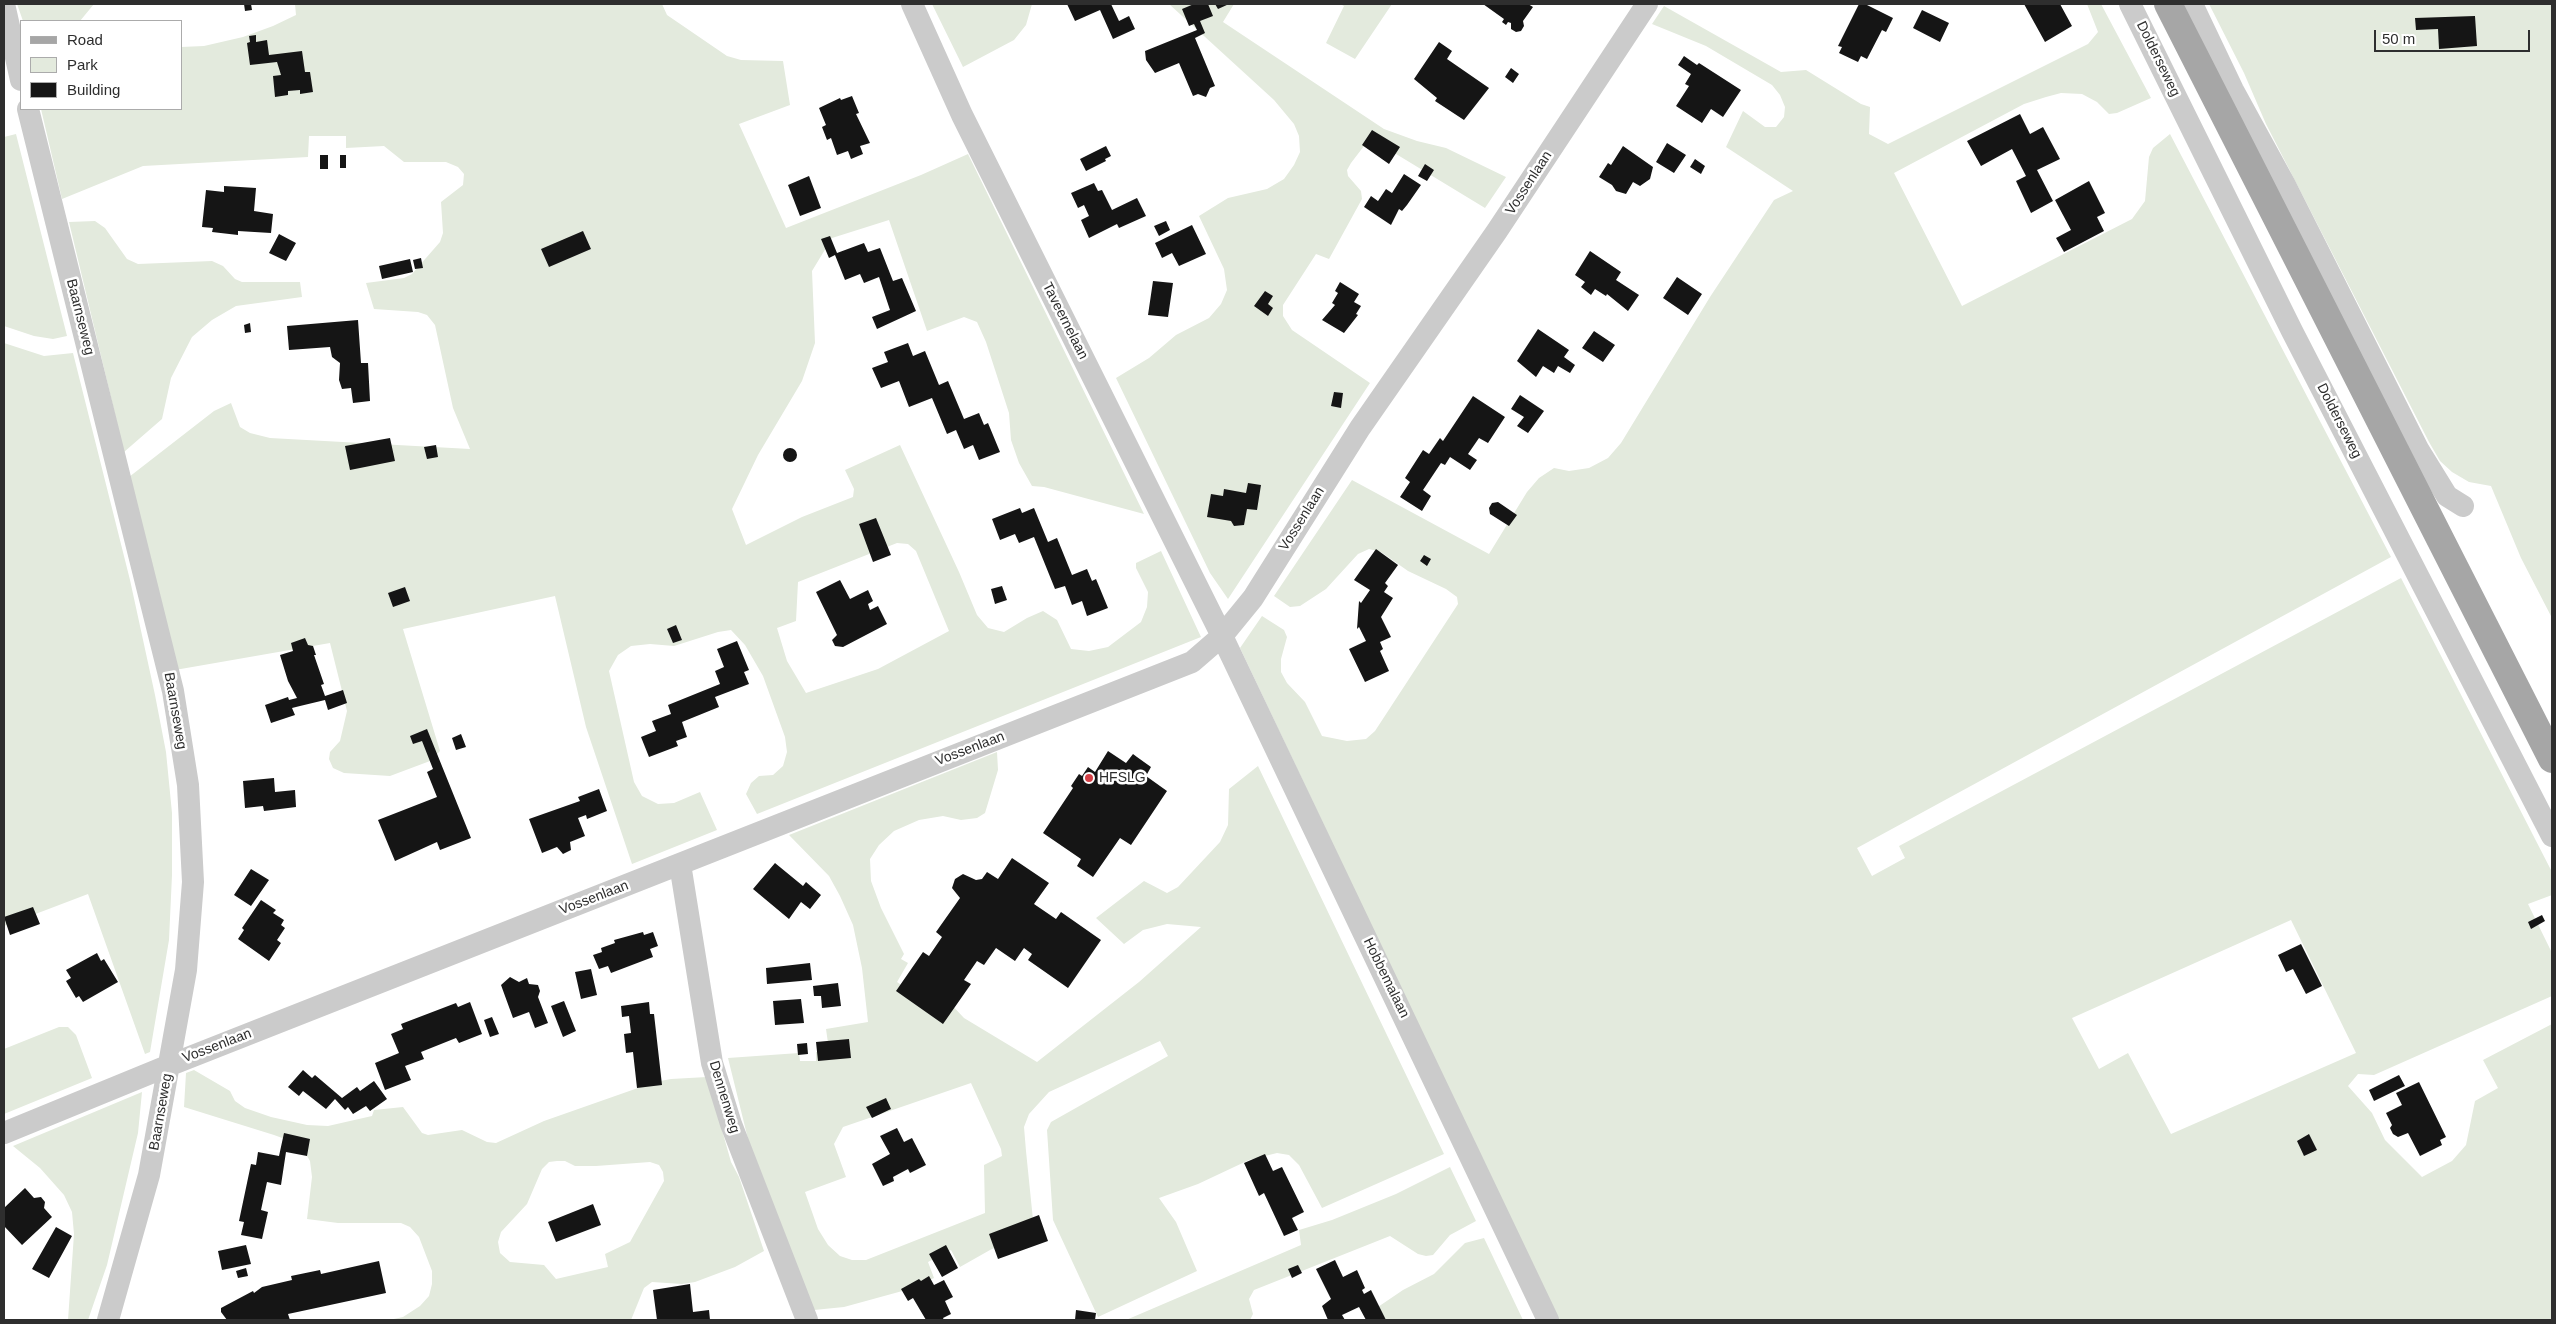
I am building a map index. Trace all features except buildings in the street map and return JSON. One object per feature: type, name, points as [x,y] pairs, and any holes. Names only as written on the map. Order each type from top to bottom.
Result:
[{"type":"main road","points":[[2168,4],[2552,759]]},
{"type":"street","points":[[4,4],[20,76]]},
{"type":"street","name":"Taveernelaan","points":[[912,4],[962,115],[1222,636]]},
{"type":"street","name":"Vossenlaan","points":[[4,1133],[170,1065],[1192,662],[1222,636],[1252,598],[1360,428],[1497,231],[1647,4]]},
{"type":"street","name":"Dolderseweg","points":[[2130,4],[2292,331],[2552,836]]},
{"type":"street","points":[[2192,4],[2233,90],[2284,184],[2418,449],[2447,496],[2463,506]]},
{"type":"street","name":"Baarnseweg","points":[[28,110],[173,691],[188,785],[193,882],[186,970],[149,1175],[108,1320]]},
{"type":"street","name":"Hobbemalaan","points":[[1222,636],[1548,1320]]},
{"type":"street","name":"Dennenweg","points":[[680,864],[712,1063],[730,1124],[807,1320]]},
{"type":"green space","points":[[17,4],[94,4],[81,20],[23,20]]},
{"type":"green space","points":[[295,4],[662,4],[667,15],[727,56],[741,60],[783,61],[790,105],[739,124],[786,228],[921,175],[968,154],[1144,514],[1044,487],[1032,486],[1019,463],[1011,440],[1009,413],[986,342],[977,322],[964,317],[927,331],[889,220],[832,238],[812,271],[815,343],[802,381],[758,455],[732,509],[746,545],[802,517],[853,497],[854,489],[845,470],[900,445],[977,615],[988,628],[1004,632],[1043,611],[1057,620],[1071,649],[1089,651],[1108,647],[1141,622],[1147,607],[1148,592],[1136,568],[1136,563],[1161,551],[1201,637],[757,814],[746,794],[751,783],[759,776],[773,775],[783,766],[787,752],[785,737],[763,676],[745,645],[731,630],[718,632],[674,646],[650,644],[631,646],[618,655],[609,671],[634,782],[642,796],[658,804],[674,803],[700,792],[717,830],[632,864],[586,727],[555,596],[403,629],[440,751],[430,761],[390,776],[344,773],[333,768],[329,759],[330,752],[340,741],[347,711],[330,643],[175,670],[129,477],[214,411],[231,403],[240,427],[250,433],[270,438],[470,449],[453,408],[435,325],[427,315],[418,312],[374,309],[366,283],[404,278],[412,274],[440,242],[443,233],[441,202],[463,185],[464,174],[458,167],[446,162],[404,162],[384,146],[346,148],[346,136],[309,136],[308,157],[143,166],[62,199],[41,110],[182,110],[182,47],[204,46],[243,37],[296,15]],"holes":[[[897,543],[908,544],[916,551],[949,631],[878,669],[806,693],[787,661],[777,628],[796,621],[798,582]]]},
{"type":"green space","points":[[932,4],[1032,4],[1026,25],[1014,40],[963,67]]},
{"type":"green space","points":[[1169,4],[1234,4],[1223,22],[1384,129],[1417,141],[1446,148],[1506,177],[1485,208],[1373,140],[1364,146],[1351,163],[1347,170],[1348,176],[1361,191],[1362,199],[1329,259],[1316,254],[1283,305],[1283,316],[1292,330],[1370,383],[1228,599],[1210,573],[1116,378],[1149,358],[1176,335],[1209,318],[1221,304],[1227,290],[1224,269],[1199,216],[1228,198],[1267,189],[1284,179],[1300,152],[1299,136],[1294,124],[1274,100]]},
{"type":"green space","points":[[1340,4],[1392,4],[1355,59],[1326,43],[1344,6]]},
{"type":"green space","points":[[2087,4],[2101,4],[2151,98],[2117,113],[2109,114],[2097,102],[2082,94],[2061,93],[2046,97],[2024,104],[1894,173],[1962,306],[2132,219],[2145,201],[2149,157],[2153,148],[2170,134],[2391,557],[1857,848],[1872,876],[1905,858],[1899,846],[2401,578],[2552,872],[2552,895],[2528,904],[2552,953],[2552,996],[2374,1075],[2358,1074],[2348,1086],[2372,1113],[2385,1140],[2422,1177],[2452,1161],[2466,1145],[2475,1101],[2498,1088],[2483,1060],[2552,1024],[2552,1320],[1558,1320],[1240,648],[1262,616],[1284,630],[1287,637],[1281,659],[1281,672],[1287,683],[1305,702],[1322,736],[1347,741],[1366,739],[1375,731],[1458,604],[1457,597],[1446,589],[1408,571],[1381,552],[1369,549],[1358,554],[1326,589],[1300,606],[1290,607],[1274,596],[1352,480],[1489,554],[1527,492],[1539,478],[1554,468],[1569,471],[1589,468],[1608,458],[1621,443],[1710,297],[1774,200],[1793,191],[1726,147],[1743,111],[1765,127],[1776,127],[1784,117],[1785,107],[1780,95],[1772,85],[1706,46],[1652,24],[1664,6],[1781,72],[1806,70],[1861,104],[1870,107],[1869,134],[1888,144],[2088,44],[2098,32]],"holes":[[[2291,920],[2356,1053],[2171,1134],[2128,1053],[2099,1069],[2072,1018]]]},
{"type":"green space","points":[[2209,4],[2552,4],[2552,618],[2521,558],[2491,486],[2469,482],[2452,472],[2440,461],[2429,442],[2266,124],[2244,73]]},
{"type":"green space","points":[[16,134],[67,336],[53,339],[34,336],[4,326],[4,137]]},
{"type":"green space","points":[[95,221],[105,228],[127,259],[138,264],[212,261],[223,266],[235,279],[242,282],[300,282],[302,297],[236,306],[212,320],[192,337],[171,378],[162,419],[124,452],[69,222]]},
{"type":"green space","points":[[4,343],[44,356],[73,353],[130,580],[155,695],[166,752],[172,813],[172,875],[169,940],[150,1052],[145,1054],[88,894],[4,926]]},
{"type":"green space","points":[[997,752],[998,770],[985,813],[977,818],[961,820],[943,816],[919,820],[894,831],[879,845],[870,859],[871,881],[881,908],[904,954],[901,959],[908,963],[897,982],[922,999],[932,984],[964,1018],[1037,1062],[1139,982],[1201,927],[1167,924],[1143,930],[1124,944],[1096,918],[1144,881],[1167,893],[1178,887],[1220,842],[1228,825],[1229,789],[1258,766],[1444,1154],[1322,1208],[1299,1165],[1289,1155],[1277,1153],[1249,1160],[1198,1184],[1159,1198],[1176,1222],[1197,1271],[1098,1317],[1053,1220],[1047,1130],[1051,1122],[1168,1056],[1160,1041],[1049,1092],[1029,1114],[1024,1127],[1033,1220],[1037,1228],[990,1250],[960,1267],[951,1250],[928,1262],[934,1278],[906,1290],[844,1307],[814,1310],[749,1143],[728,1058],[799,1053],[800,1061],[816,1061],[816,1052],[829,1050],[826,1029],[868,1022],[862,968],[853,925],[829,876],[789,835]],"holes":[[[971,1083],[1001,1149],[1002,1156],[984,1165],[985,1213],[866,1260],[852,1260],[840,1256],[828,1245],[818,1229],[805,1192],[846,1177],[834,1144],[843,1127]]]},
{"type":"green space","points":[[59,1027],[68,1027],[76,1035],[92,1078],[4,1114],[4,1049]]},
{"type":"green space","points":[[194,1070],[230,1091],[235,1101],[245,1108],[271,1117],[307,1125],[328,1126],[372,1116],[374,1110],[403,1107],[422,1133],[428,1135],[462,1130],[487,1142],[496,1143],[544,1121],[655,1082],[707,1077],[731,1162],[739,1177],[764,1251],[735,1267],[695,1282],[682,1284],[652,1282],[644,1288],[631,1320],[389,1320],[403,1317],[420,1306],[429,1296],[432,1284],[432,1271],[419,1237],[410,1227],[401,1223],[338,1223],[307,1219],[312,1177],[310,1161],[304,1151],[296,1143],[184,1107],[186,1073]],"holes":[[[565,1161],[575,1166],[650,1162],[659,1165],[663,1172],[664,1181],[630,1242],[605,1254],[608,1267],[556,1279],[544,1265],[510,1262],[500,1253],[498,1242],[501,1232],[527,1204],[542,1169],[549,1162]]]},
{"type":"green space","points":[[142,1092],[138,1133],[107,1265],[88,1320],[68,1320],[74,1234],[72,1212],[64,1195],[40,1168],[13,1146]]},
{"type":"green space","points":[[1450,1167],[1476,1221],[1450,1235],[1433,1255],[1418,1254],[1390,1236],[1254,1290],[1249,1299],[1253,1314],[1250,1320],[1126,1320],[1301,1245],[1299,1230],[1332,1220],[1396,1194]]},
{"type":"green space","points":[[1484,1238],[1523,1320],[1382,1320],[1375,1309],[1403,1290],[1434,1274],[1465,1243]]},
{"type":"place","name":"HFSLG","points":[[1089,778]]}]
